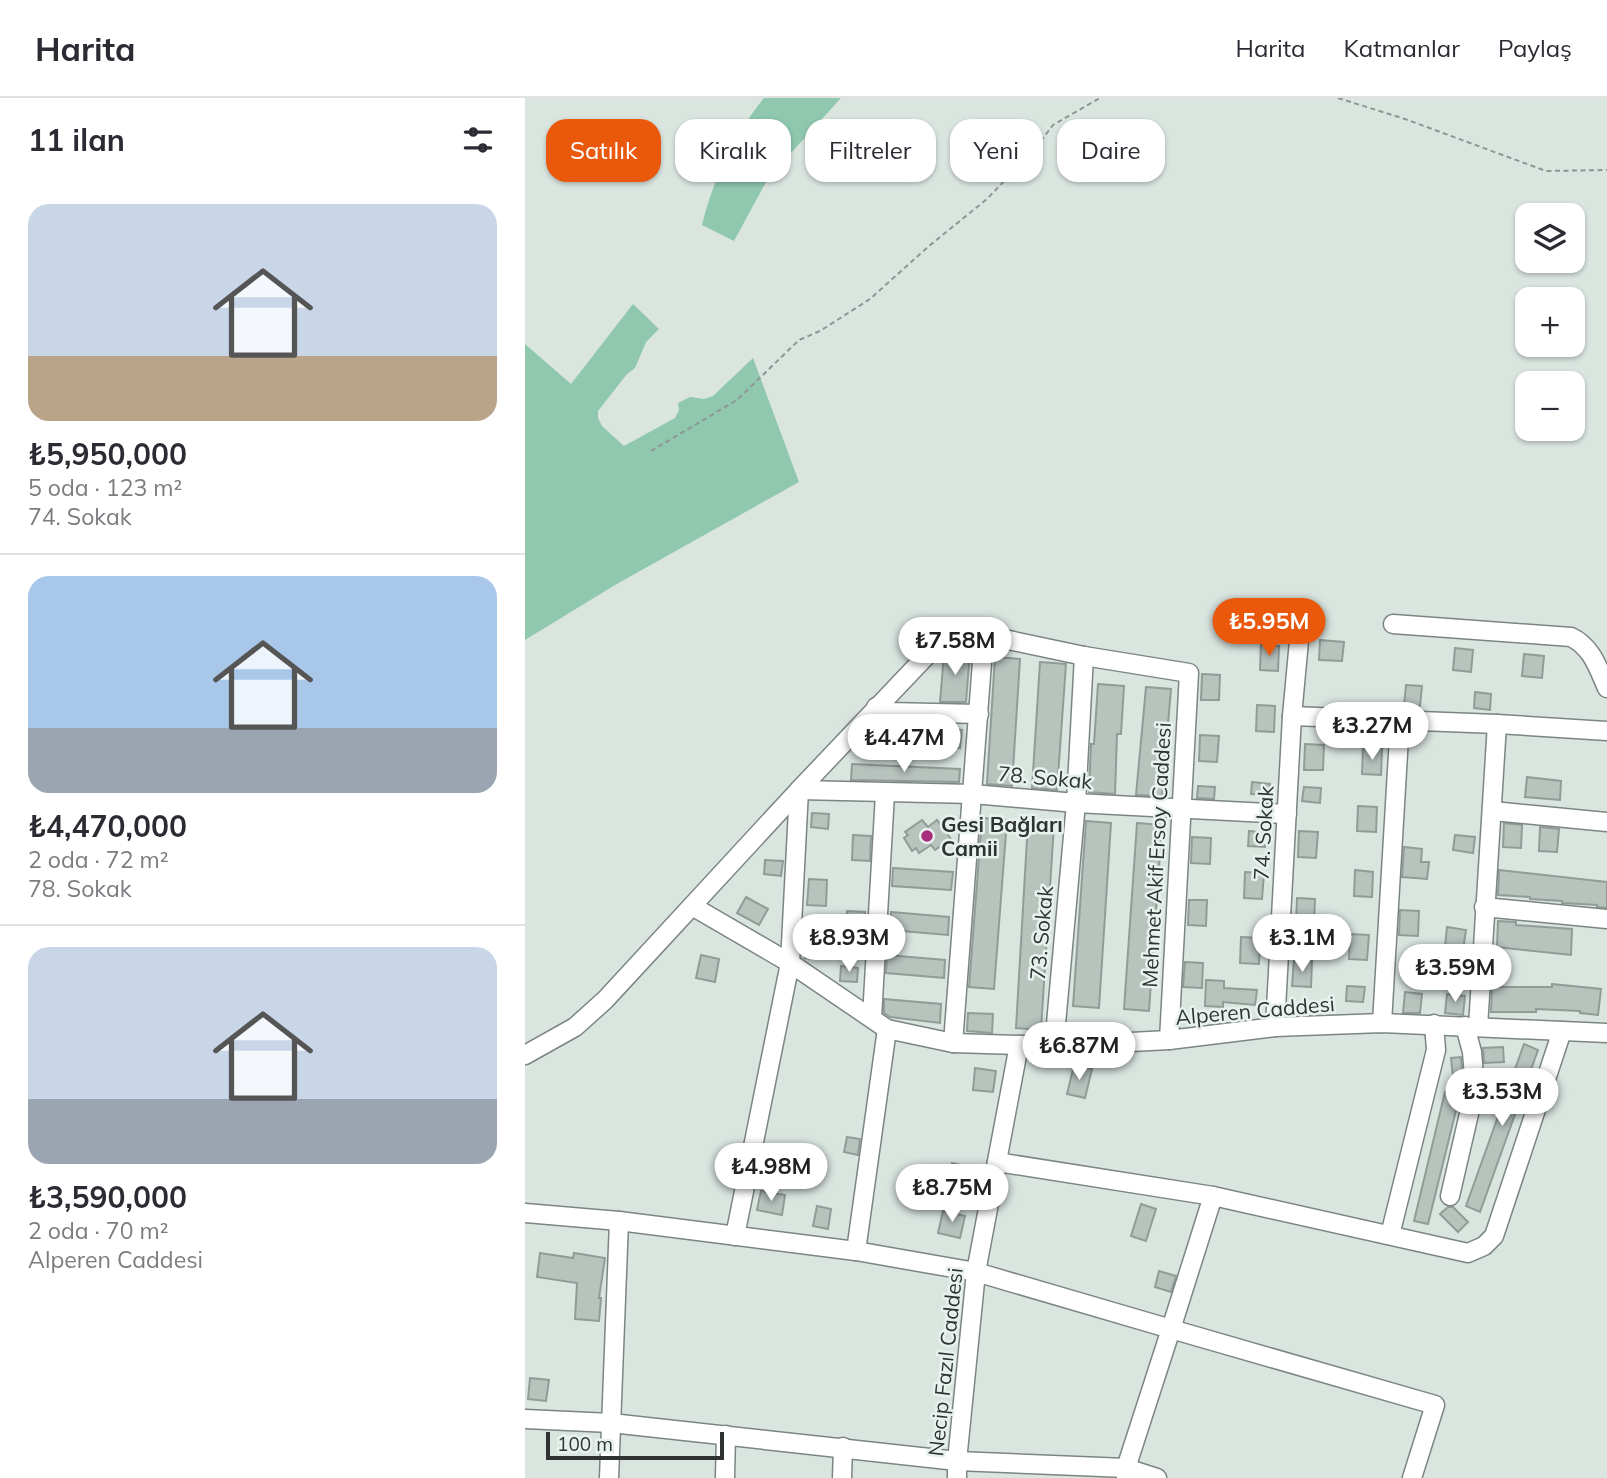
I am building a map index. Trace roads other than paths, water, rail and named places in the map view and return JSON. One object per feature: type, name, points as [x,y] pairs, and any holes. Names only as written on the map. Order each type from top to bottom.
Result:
[{"type":"street","points":[[1393,624],[1571,637],[1590,652],[1607,688]]},
{"type":"street","points":[[525,1055],[575,1027],[605,1000],[943,636],[957,630],[1084,656]]},
{"type":"street","points":[[953,1043],[984,636]]},
{"type":"street","name":"74. Sokak","points":[[1275,1027],[1292,716],[1300,641]]},
{"type":"street","name":"Mehmet Akif Ersoy Caddesi","points":[[1084,656],[1189,673],[1169,1040]]},
{"type":"street","name":"73. Sokak","points":[[1054,1046],[1076,803],[1084,656]]},
{"type":"street","points":[[876,708],[888,712],[979,714]]},
{"type":"street","points":[[1292,716],[1607,731]]},
{"type":"street","points":[[1382,1023],[1400,720]]},
{"type":"street","points":[[1450,1196],[1475,1088],[1471,1026],[1493,811],[1497,724]]},
{"type":"street","points":[[735,1236],[790,963],[799,790]]},
{"type":"street","name":"78. Sokak","points":[[799,790],[973,794],[1076,803],[1287,814]]},
{"type":"street","points":[[872,1017],[885,794]]},
{"type":"street","points":[[1493,811],[1607,822]]},
{"type":"street","name":"Alperen Caddesi","points":[[692,906],[790,963],[872,1017],[887,1030],[953,1043],[1054,1046],[1169,1040],[1275,1027],[1382,1023],[1607,1032]]},
{"type":"street","points":[[1484,908],[1607,919]]},
{"type":"street","points":[[1389,1235],[1436,1049],[1434,1024]]},
{"type":"street","points":[[856,1251],[887,1030]]},
{"type":"street","points":[[997,1162],[1213,1196],[1468,1253],[1484,1246],[1494,1236],[1562,1031]]},
{"type":"street","name":"Necip Fazıl Caddesi","points":[[957,1469],[976,1272],[1019,1045]]},
{"type":"street","points":[[1126,1473],[1213,1196]]},
{"type":"street","points":[[525,1213],[619,1221],[856,1251],[976,1272],[1435,1405],[1412,1478]]},
{"type":"street","points":[[609,1478],[619,1221]]},
{"type":"street","points":[[525,1419],[611,1423],[843,1447],[957,1469],[1126,1473],[1157,1478]]},
{"type":"street","points":[[725,1478],[726,1435]]},
{"type":"street","points":[[842,1478],[843,1447]]},
{"type":"place","name":"Gesi Bağları Camii","points":[[927,836]]}]
